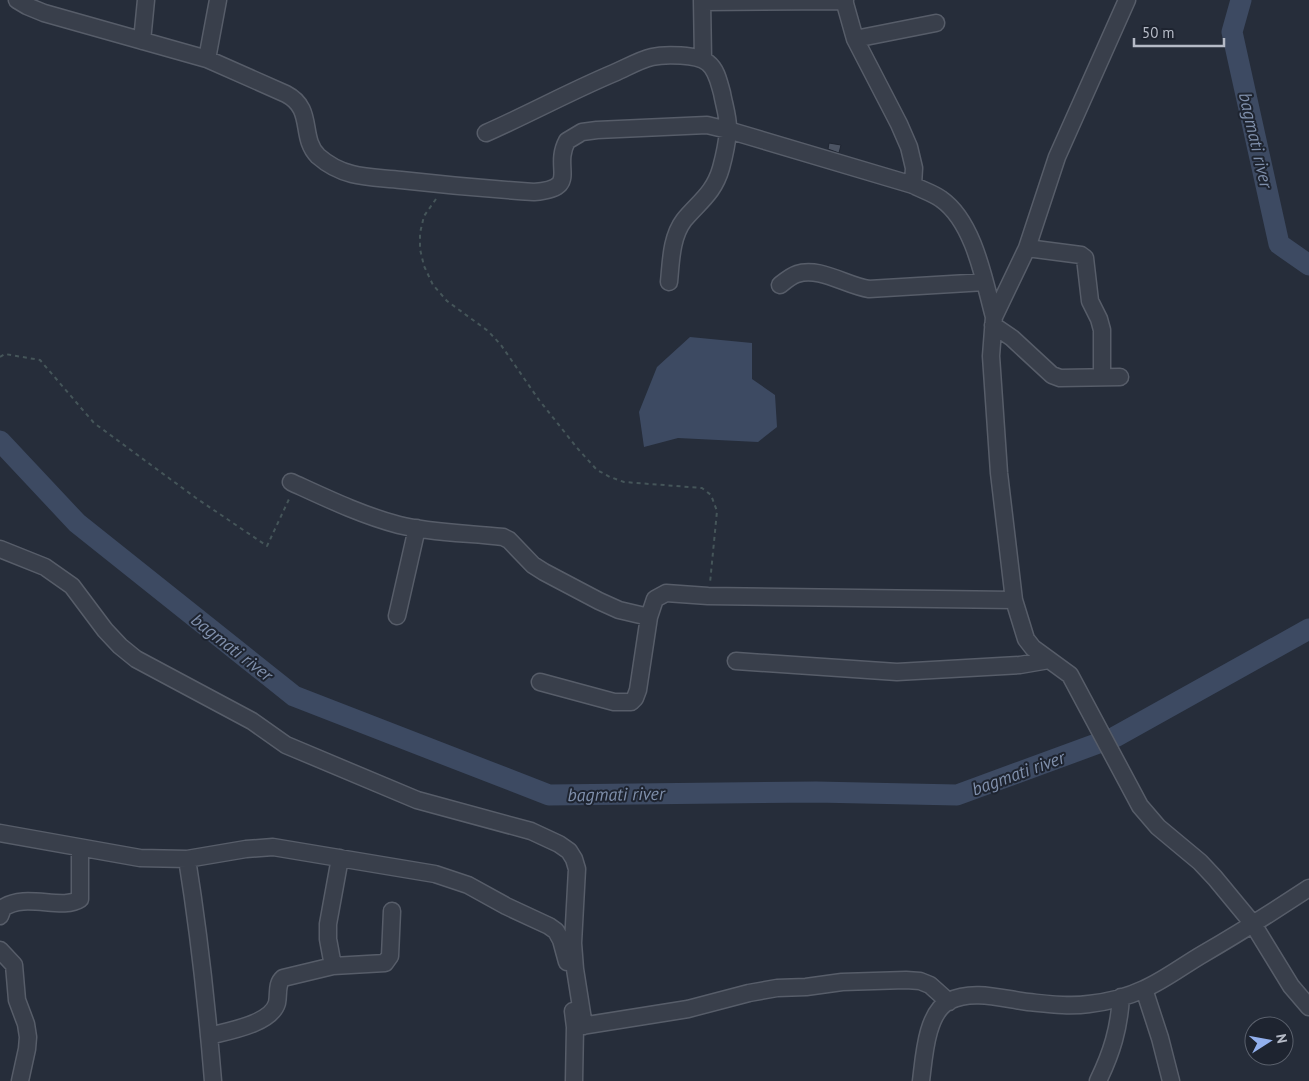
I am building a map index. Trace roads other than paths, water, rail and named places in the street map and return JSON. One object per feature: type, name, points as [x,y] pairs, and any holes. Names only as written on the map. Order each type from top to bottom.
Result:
[{"type":"street","points":[[17,0],[44,13],[207,59],[295,99],[304,112],[309,139],[318,155],[330,164],[352,174],[446,185],[534,192],[548,191],[559,186],[562,181],[563,152],[567,141],[582,132],[707,125],[913,185],[942,199],[959,218],[972,243],[993,321],[991,356],[1001,501],[1014,600],[1026,639],[1033,648],[1070,675],[1140,806],[1158,827],[1200,862],[1215,878],[1253,924],[1291,986],[1309,1007]]},
{"type":"street","points":[[142,41],[146,0]]},
{"type":"street","points":[[207,59],[218,0]]},
{"type":"street","points":[[703,60],[702,1],[844,0],[856,38],[909,147],[914,168],[913,185]]},
{"type":"street","points":[[993,321],[1027,248],[1057,157],[1127,0]]},
{"type":"street","points":[[856,38],[936,23]]},
{"type":"street","points":[[486,133],[650,57],[672,55],[703,60],[714,70],[718,81],[728,130],[721,168],[715,183],[707,197],[684,220],[676,236],[669,282]]},
{"type":"street","points":[[1027,248],[1081,255],[1085,258],[1090,302],[1099,319],[1102,330],[1102,378]]},
{"type":"street","points":[[780,285],[796,274],[812,272],[856,287],[869,289],[984,282]]},
{"type":"street","points":[[993,321],[1052,375],[1069,379],[1120,377]]},
{"type":"street","points":[[291,482],[341,505],[399,525],[503,537],[509,540],[533,565],[544,572],[612,607],[649,617]]},
{"type":"street","points":[[397,616],[417,528]]},
{"type":"street","points":[[0,549],[45,567],[72,586],[105,630],[136,659],[252,721],[286,745],[417,800],[531,831],[570,851],[577,869],[573,943],[579,1027],[574,1080],[558,1081]]},
{"type":"street","points":[[540,682],[614,702],[631,702],[638,690],[649,617],[656,598],[662,594],[1014,600]]},
{"type":"street","points":[[736,661],[897,672],[1020,665],[1049,660]]},
{"type":"street","points":[[0,833],[140,858],[187,859],[246,849],[274,847],[435,874],[468,885],[556,931],[566,956],[579,1027]]},
{"type":"street","points":[[0,916],[3,908],[17,902],[73,903],[80,899],[80,848]]},
{"type":"street","points":[[333,966],[328,939],[328,924],[340,858]]},
{"type":"street","points":[[187,859],[195,906],[213,1081]]},
{"type":"street","points":[[921,1081],[932,1022],[939,1009],[949,1002],[962,997],[981,996],[1072,1006],[1121,997],[1144,989],[1309,888]]},
{"type":"street","points":[[209,1036],[250,1024],[269,1015],[277,1003],[278,986],[283,978],[333,966],[378,964],[388,960],[392,911]]},
{"type":"street","points":[[0,950],[14,964],[17,1000],[26,1024],[28,1037],[20,1081]]},
{"type":"street","points":[[579,1027],[688,1009],[749,993],[777,988],[806,987],[842,982],[920,981],[930,985],[949,1002]]},
{"type":"street","points":[[1144,989],[1160,1038],[1171,1081]]},
{"type":"street","points":[[1098,1081],[1109,1059],[1115,1039],[1121,997]]},
{"type":"water","points":[[690,337],[752,343],[752,379],[775,395],[777,427],[758,442],[678,438],[644,447],[639,412],[657,367]]},
{"type":"waterway","name":"bagmati river","points":[[1241,0],[1232,32],[1279,244],[1309,265]]},
{"type":"waterway","name":"bagmati river","points":[[0,441],[77,523],[294,696],[549,795],[816,792],[957,795],[1115,737],[1309,629]]}]
